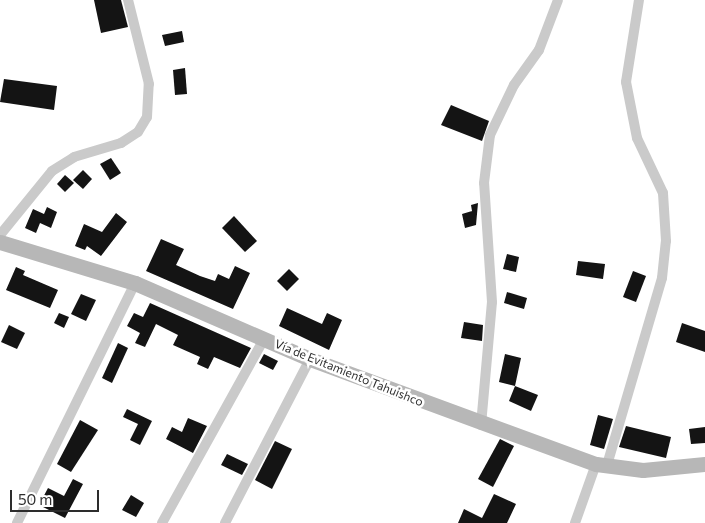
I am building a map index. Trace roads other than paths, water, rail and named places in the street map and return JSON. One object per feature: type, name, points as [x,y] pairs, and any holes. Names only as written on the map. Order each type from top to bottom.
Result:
[{"type":"main road","name":"Vía de Evitamiento Tahuishco","points":[[0,242],[135,283],[310,359],[481,425],[601,465],[643,470],[705,464]]},
{"type":"street","points":[[0,236],[52,171],[74,157],[121,143],[138,132],[147,117],[149,84],[128,0]]},
{"type":"street","points":[[481,425],[492,302],[484,183],[490,135],[514,85],[539,50],[558,0]]},
{"type":"street","points":[[575,523],[601,465],[662,278],[666,241],[663,193],[637,138],[626,82],[639,0]]},
{"type":"street","points":[[17,523],[135,283]]},
{"type":"street","points":[[162,523],[264,340]]},
{"type":"street","points":[[225,523],[310,359]]}]
